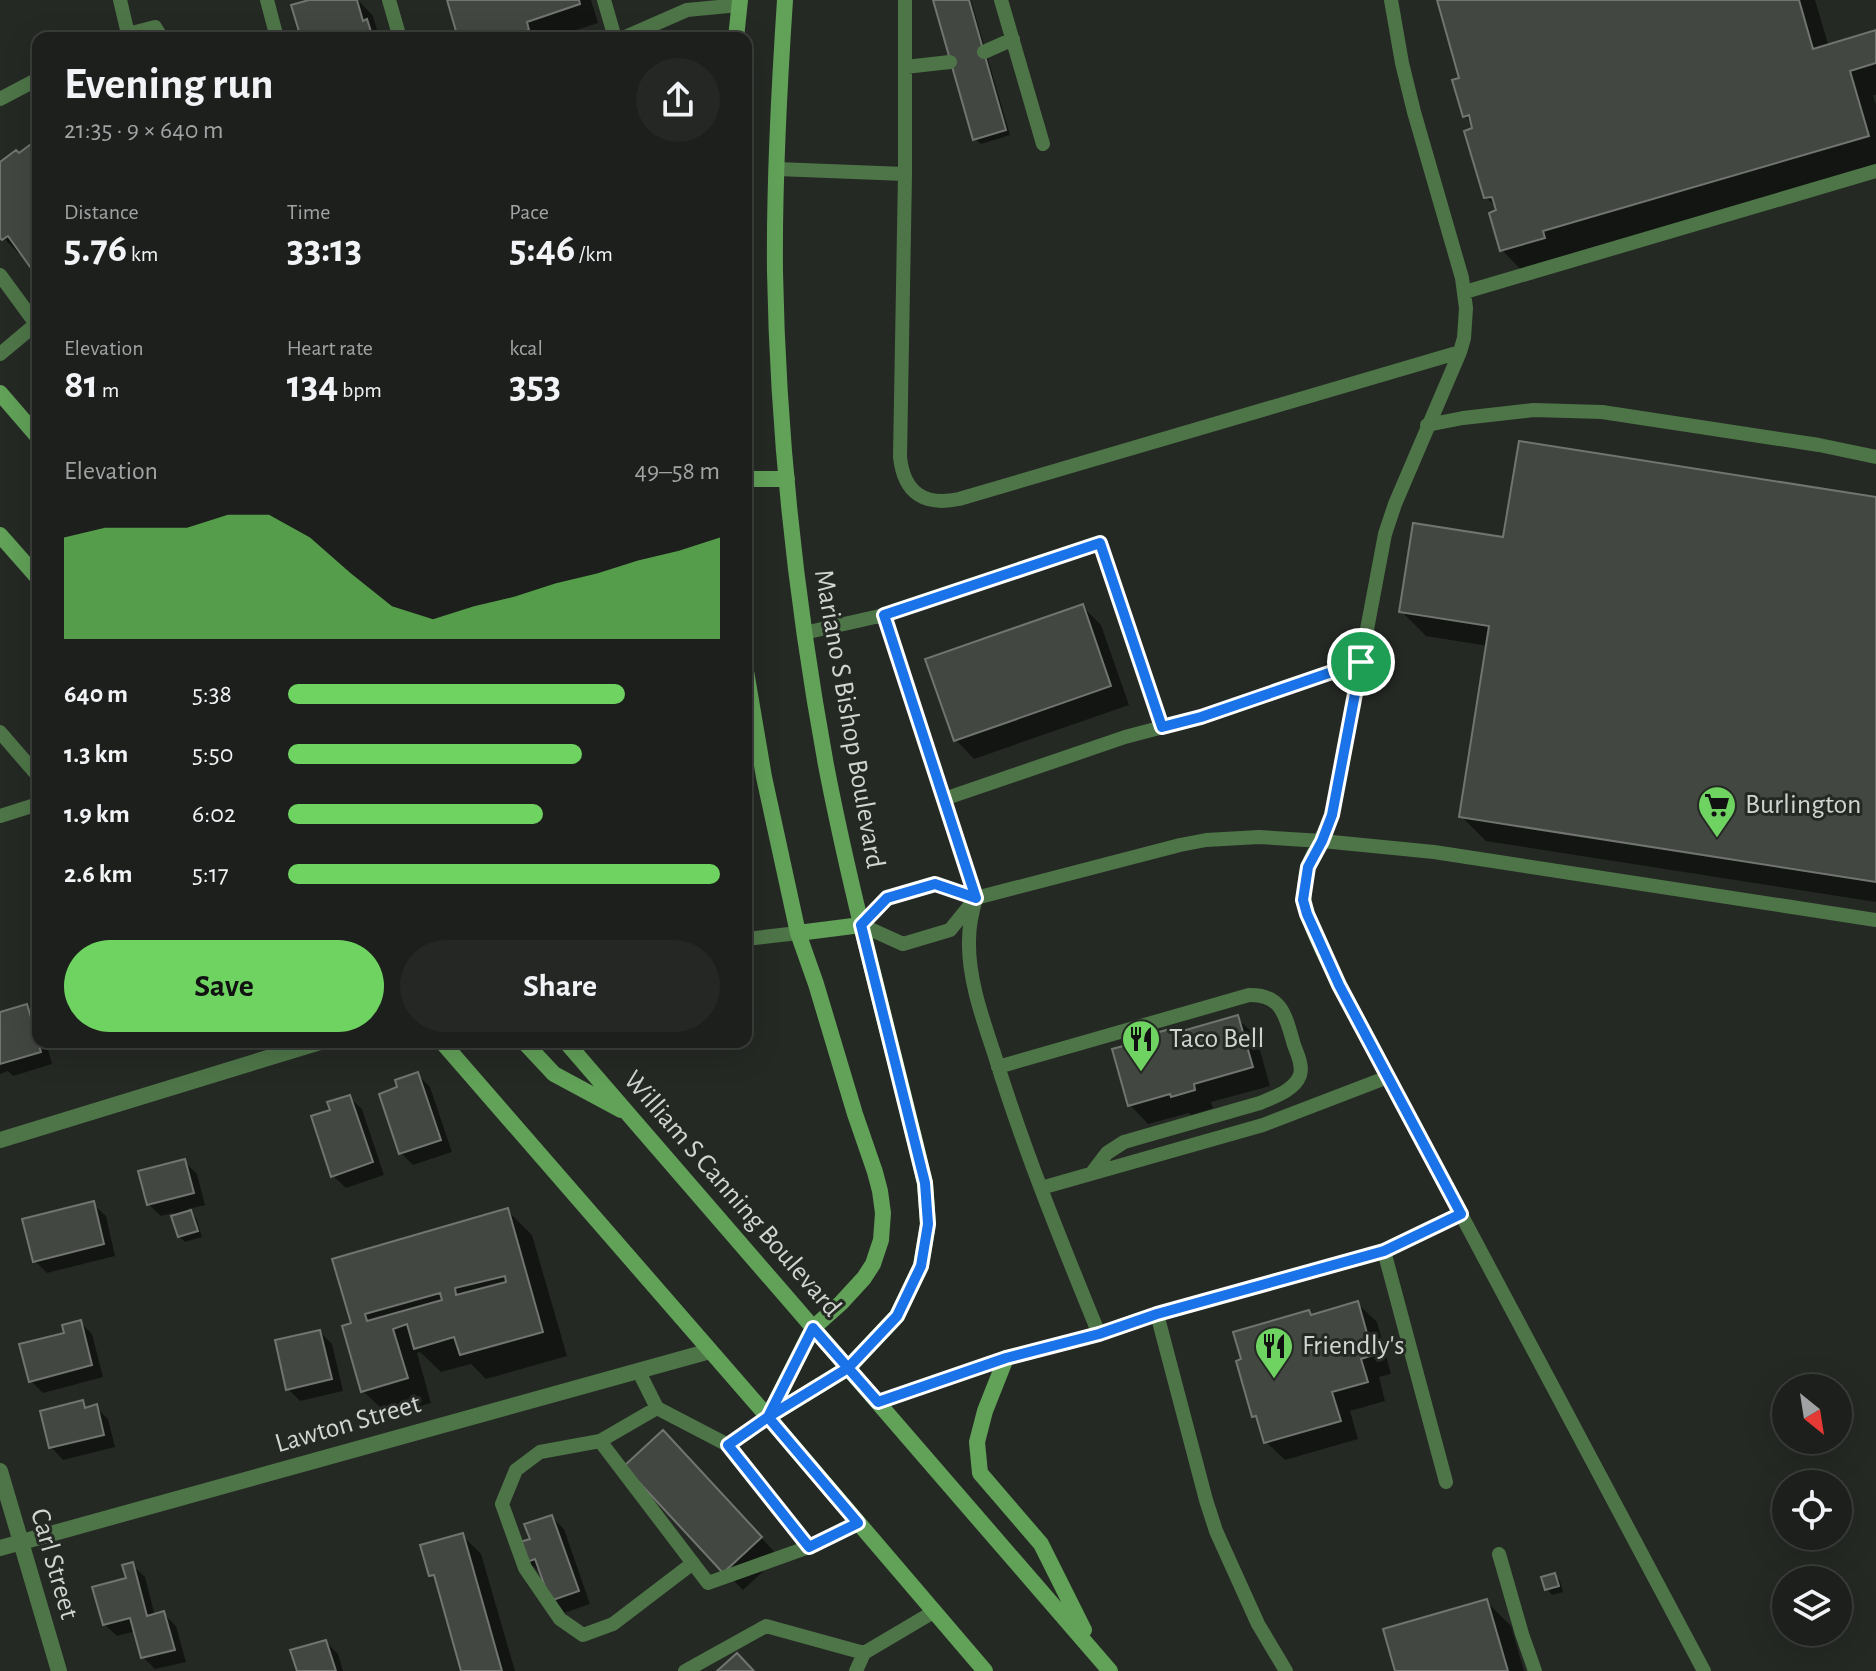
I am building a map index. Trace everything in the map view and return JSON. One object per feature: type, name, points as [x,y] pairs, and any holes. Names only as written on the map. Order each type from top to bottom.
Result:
[{"type":"main road","name":"Mariano S Bishop Boulevard","points":[[768,1417],[848,1368],[897,1316],[921,1266],[928,1224],[925,1183],[861,925],[827,767],[804,633],[787,479],[777,341],[777,169],[785,0]]},
{"type":"main road","points":[[736,32],[739,2]]},
{"type":"main road","points":[[0,393],[32,430]]},
{"type":"main road","points":[[752,479],[787,479]]},
{"type":"main road","points":[[0,535],[32,571]]},
{"type":"main road","points":[[752,706],[767,792],[798,933],[875,1172],[883,1213],[881,1240],[873,1264],[841,1303],[813,1328],[768,1417]]},
{"type":"main road","points":[[798,933],[861,925]]},
{"type":"main road","points":[[447,1048],[985,1671]]},
{"type":"main road","points":[[530,1048],[554,1074],[629,1115]]},
{"type":"main road","name":"William S Canning Boulevard","points":[[571,1048],[1110,1671]]},
{"type":"main road","points":[[1006,1358],[985,1411],[977,1442],[980,1473],[1041,1544],[1095,1653]]},
{"type":"street","points":[[0,1140],[300,1048]]},
{"type":"street","name":"Lawton Street","points":[[0,1548],[710,1351]]},
{"type":"street","name":"Carl Street","points":[[0,1471],[59,1671]]},
{"type":"lane","points":[[120,0],[124,32]]},
{"type":"lane","points":[[267,0],[275,32]]},
{"type":"lane","points":[[389,0],[398,32]]},
{"type":"lane","points":[[604,0],[613,32]]},
{"type":"lane","points":[[905,0],[901,468],[911,489],[921,497],[945,502],[959,499],[1460,352]]},
{"type":"lane","points":[[1001,0],[1043,144]]},
{"type":"lane","points":[[1391,0],[1411,100],[1465,292],[1466,322],[1460,352],[1387,526],[1332,815],[1308,867],[1303,900],[1339,985],[1704,1671]]},
{"type":"lane","points":[[637,32],[687,10],[739,2]]},
{"type":"lane","points":[[138,32],[155,27],[158,32]]},
{"type":"lane","points":[[984,52],[1013,39]]},
{"type":"lane","points":[[905,67],[950,62]]},
{"type":"lane","points":[[0,97],[32,82]]},
{"type":"lane","points":[[777,169],[905,174]]},
{"type":"lane","points":[[1465,292],[1876,171]]},
{"type":"lane","points":[[0,275],[32,318]]},
{"type":"lane","points":[[0,354],[32,329]]},
{"type":"lane","points":[[1427,425],[1534,410],[1602,412],[1819,445],[1876,457]]},
{"type":"lane","points":[[804,633],[884,615],[1100,543],[1162,727]]},
{"type":"lane","points":[[884,615],[976,898],[969,940],[980,1008],[1041,1188],[1099,1334]]},
{"type":"lane","points":[[944,799],[1125,737],[1201,717],[1361,662]]},
{"type":"lane","points":[[0,732],[32,769]]},
{"type":"lane","points":[[0,816],[32,806]]},
{"type":"lane","points":[[976,898],[950,930],[903,944],[861,925],[887,898],[935,884],[976,898],[1180,845],[1259,837],[1478,857],[1876,920]]},
{"type":"lane","points":[[752,938],[798,933]]},
{"type":"lane","points":[[998,1067],[1249,995],[1269,997],[1282,1010],[1301,1066],[1300,1076],[1291,1087],[1260,1103],[1124,1142],[1107,1153],[1091,1174]]},
{"type":"lane","points":[[1041,1188],[1263,1125],[1388,1077]]},
{"type":"lane","points":[[878,1402],[1006,1358],[1384,1251],[1461,1214]]},
{"type":"lane","points":[[1384,1251],[1446,1482]]},
{"type":"lane","points":[[1157,1314],[1216,1531],[1258,1624],[1286,1671]]},
{"type":"lane","points":[[638,1370],[657,1408],[728,1445],[809,1547]]},
{"type":"lane","points":[[657,1408],[600,1441],[540,1452],[516,1470],[502,1504],[525,1568],[560,1619],[583,1635],[613,1624],[693,1563]]},
{"type":"lane","points":[[728,1445],[768,1417]]},
{"type":"lane","points":[[600,1441],[708,1583],[809,1547],[858,1523]]},
{"type":"lane","points":[[1499,1554],[1535,1671]]},
{"type":"lane","points":[[856,1671],[864,1653],[935,1611]]},
{"type":"lane","points":[[685,1671],[766,1626],[864,1653]]},
{"type":"building","points":[[309,0],[357,0],[363,21],[367,19],[371,32],[299,32],[291,5]]},
{"type":"building","points":[[447,0],[579,0],[580,4],[527,22],[529,30],[522,32],[456,32]]},
{"type":"building","points":[[933,0],[969,0],[1006,130],[973,140]]},
{"type":"building","points":[[1437,0],[1799,0],[1813,49],[1876,30],[1876,63],[1850,71],[1869,136],[1543,231],[1545,238],[1500,251],[1489,213],[1496,210],[1492,197],[1484,198],[1464,131],[1472,128],[1469,115],[1463,117],[1452,80],[1459,78]]},
{"type":"building","points":[[32,143],[32,270],[8,236],[2,240],[0,238],[0,162],[16,150],[19,153]]},
{"type":"building","points":[[1519,441],[1876,497],[1876,882],[1459,817],[1489,626],[1399,612],[1413,523],[1503,537]]},
{"type":"building","points":[[1083,604],[1111,686],[954,741],[925,659]]},
{"type":"building","points":[[27,1004],[32,1021],[32,1048],[40,1048],[41,1052],[0,1064],[0,1012]]},
{"type":"building","points":[[1238,1015],[1253,1067],[1194,1084],[1195,1090],[1128,1106],[1112,1049],[1153,1038],[1152,1034],[1177,1027],[1179,1032]]},
{"type":"building","points":[[418,1072],[441,1140],[399,1154],[379,1094],[397,1087],[395,1080]]},
{"type":"building","points":[[350,1095],[373,1162],[331,1177],[311,1116],[330,1110],[327,1102]]},
{"type":"building","points":[[185,1159],[194,1193],[147,1205],[138,1171]]},
{"type":"building","points":[[94,1201],[104,1244],[33,1262],[22,1219]]},
{"type":"building","points":[[508,1208],[543,1332],[460,1355],[454,1337],[414,1349],[407,1324],[393,1329],[408,1378],[361,1392],[342,1326],[351,1323],[332,1259]],"holes":[[[505,1276],[506,1282],[456,1295],[455,1288]],[[440,1293],[442,1300],[367,1321],[365,1314]]]},
{"type":"building","points":[[191,1210],[198,1231],[178,1237],[171,1216]]},
{"type":"building","points":[[1358,1301],[1373,1355],[1361,1359],[1368,1382],[1332,1392],[1341,1421],[1264,1443],[1256,1416],[1252,1417],[1236,1361],[1241,1359],[1233,1332],[1309,1310],[1311,1315]]},
{"type":"building","points":[[81,1320],[92,1365],[29,1382],[19,1344],[64,1333],[62,1325]]},
{"type":"building","points":[[320,1330],[332,1379],[286,1390],[275,1340]]},
{"type":"building","points":[[83,1400],[85,1408],[97,1404],[104,1435],[49,1448],[40,1411]]},
{"type":"building","points":[[663,1430],[762,1537],[723,1573],[624,1466]]},
{"type":"building","points":[[552,1515],[579,1591],[550,1601],[535,1559],[527,1562],[520,1542],[530,1539],[524,1524]]},
{"type":"building","points":[[463,1533],[502,1671],[461,1671],[434,1575],[429,1576],[420,1545]]},
{"type":"building","points":[[133,1562],[147,1616],[164,1611],[175,1650],[141,1658],[130,1618],[103,1625],[92,1587],[126,1578],[122,1565]]},
{"type":"building","points":[[1555,1573],[1559,1586],[1545,1590],[1541,1577]]},
{"type":"building","points":[[1487,1599],[1508,1671],[1395,1671],[1383,1629]]},
{"type":"building","points":[[326,1640],[336,1671],[297,1671],[290,1650]]},
{"type":"building","points":[[737,1653],[754,1671],[717,1671]]},
{"type":"place","name":"Burlington","points":[[1717,839]]},
{"type":"place","name":"Taco Bell","points":[[1141,1073]]},
{"type":"place","name":"Friendly's","points":[[1274,1380]]},
{"type":"route","points":[[1361,662],[1201,717],[1162,727],[1100,543],[884,615],[976,898],[935,884],[887,898],[861,925],[925,1183],[928,1224],[921,1266],[897,1316],[848,1368],[768,1417],[858,1523],[809,1547],[728,1445],[768,1417],[813,1328],[848,1368],[878,1402],[1006,1358],[1384,1251],[1461,1214],[1339,985],[1303,900],[1308,867],[1332,815],[1361,662]]}]
